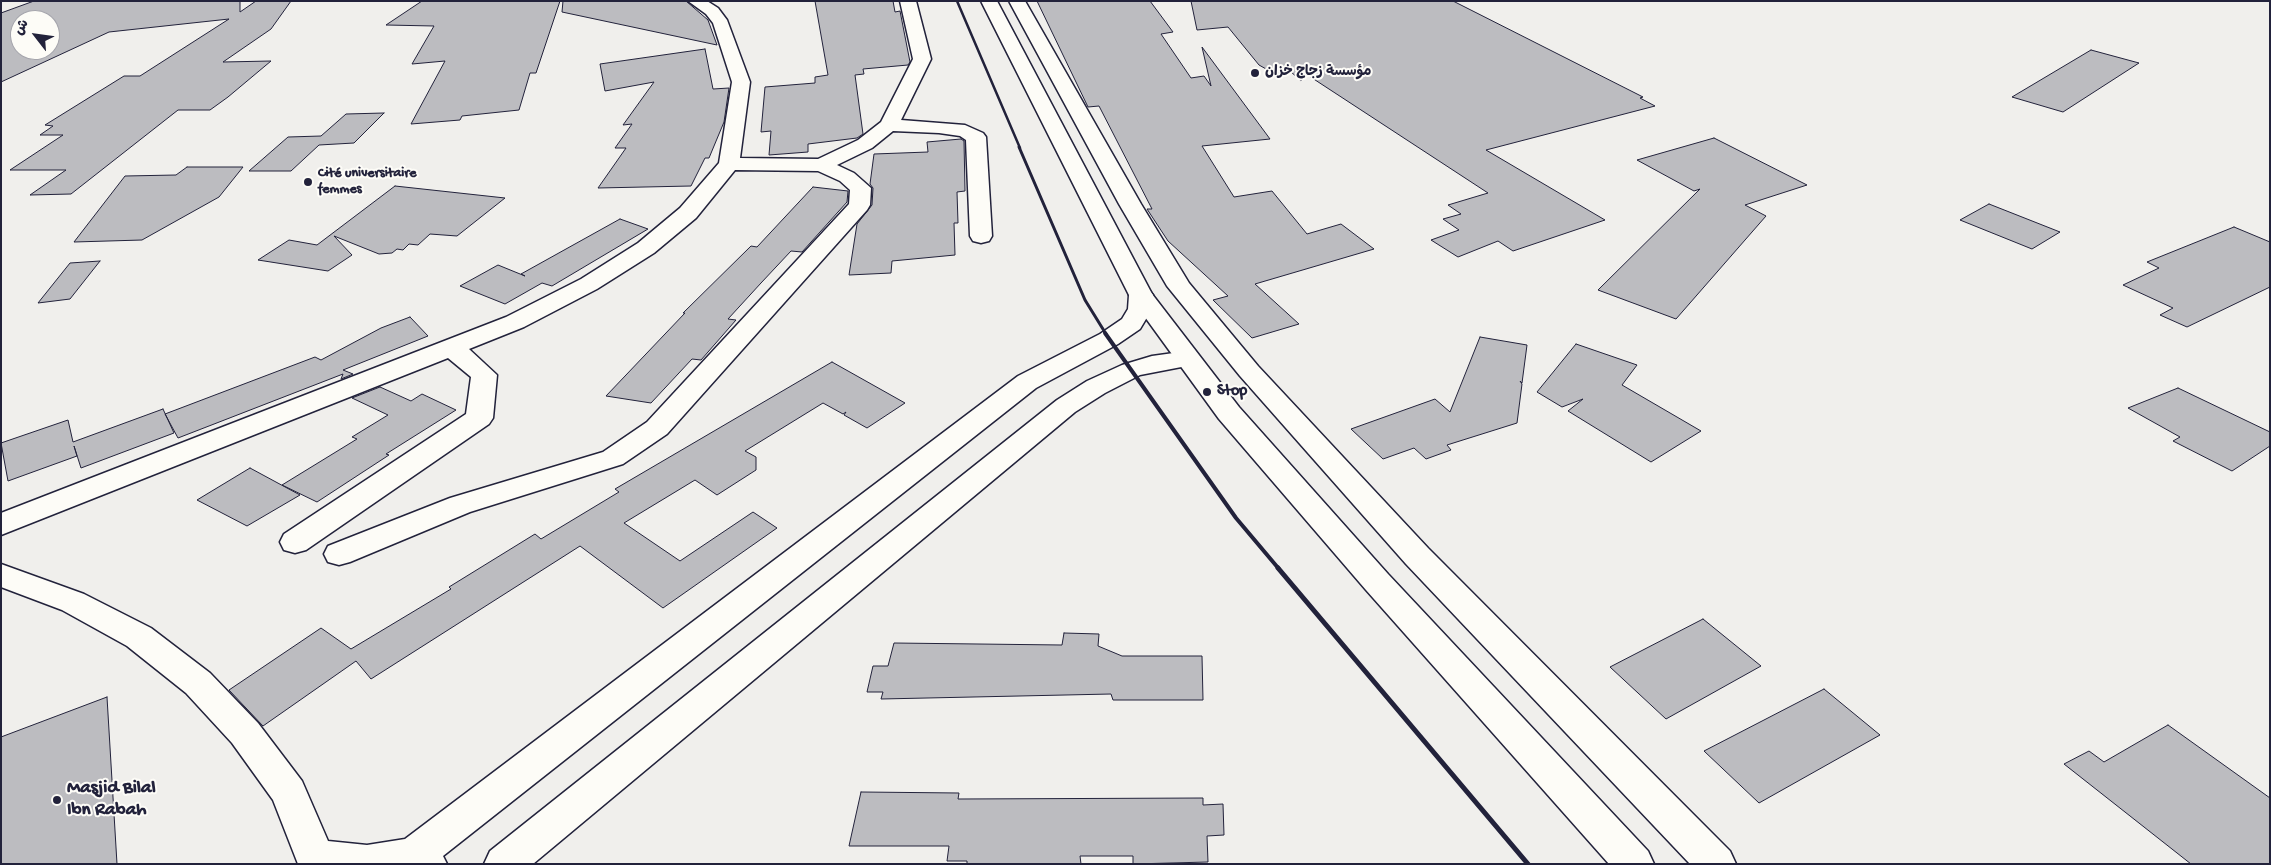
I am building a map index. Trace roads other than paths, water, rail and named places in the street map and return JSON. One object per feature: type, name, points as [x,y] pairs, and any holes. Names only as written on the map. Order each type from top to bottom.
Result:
[{"type":"street","points":[[1,525],[515,322],[589,284],[646,248],[688,214],[729,164],[741,82],[721,23],[712,11],[696,1]]},
{"type":"street","points":[[821,165],[865,144],[889,125],[922,58],[908,1]]},
{"type":"street","points":[[989,1],[1141,295],[1188,359],[1229,413],[1377,582],[1634,864]]},
{"type":"street","points":[[1017,1],[1130,204],[1179,286],[1249,371],[1417,556],[1716,864]]},
{"type":"street","points":[[889,125],[939,127],[965,131],[976,138],[982,236]]},
{"type":"street","points":[[339,554],[460,505],[613,458],[657,428],[860,205],[861,188],[848,177],[821,165],[729,164]]},
{"type":"street","points":[[1,575],[73,602],[139,637],[198,683],[245,733],[289,792],[316,861],[367,863],[420,859],[480,806],[1027,382],[1109,339],[1131,324],[1140,308],[1141,295]]},
{"type":"street","points":[[295,542],[479,418],[484,375],[452,348]]},
{"type":"street","points":[[504,864],[1066,406],[1096,387],[1131,370],[1152,364],[1188,359]]},
{"type":"railway","points":[[957,1],[1020,148]]},
{"type":"railway","points":[[1019,147],[1085,300],[1106,334]]},
{"type":"railway","points":[[1105,333],[1236,518],[1279,569]]},
{"type":"railway","points":[[1278,568],[1528,864]]},
{"type":"place","name":"مؤسسة زجاج خزان","points":[[1255,73]]},
{"type":"place","name":"Cité universitaire femmes","points":[[308,182]]},
{"type":"place","name":"Stop","points":[[1207,392]]},
{"type":"place","name":"Masjid Bilal Ibn Rabah","points":[[57,800]]}]
